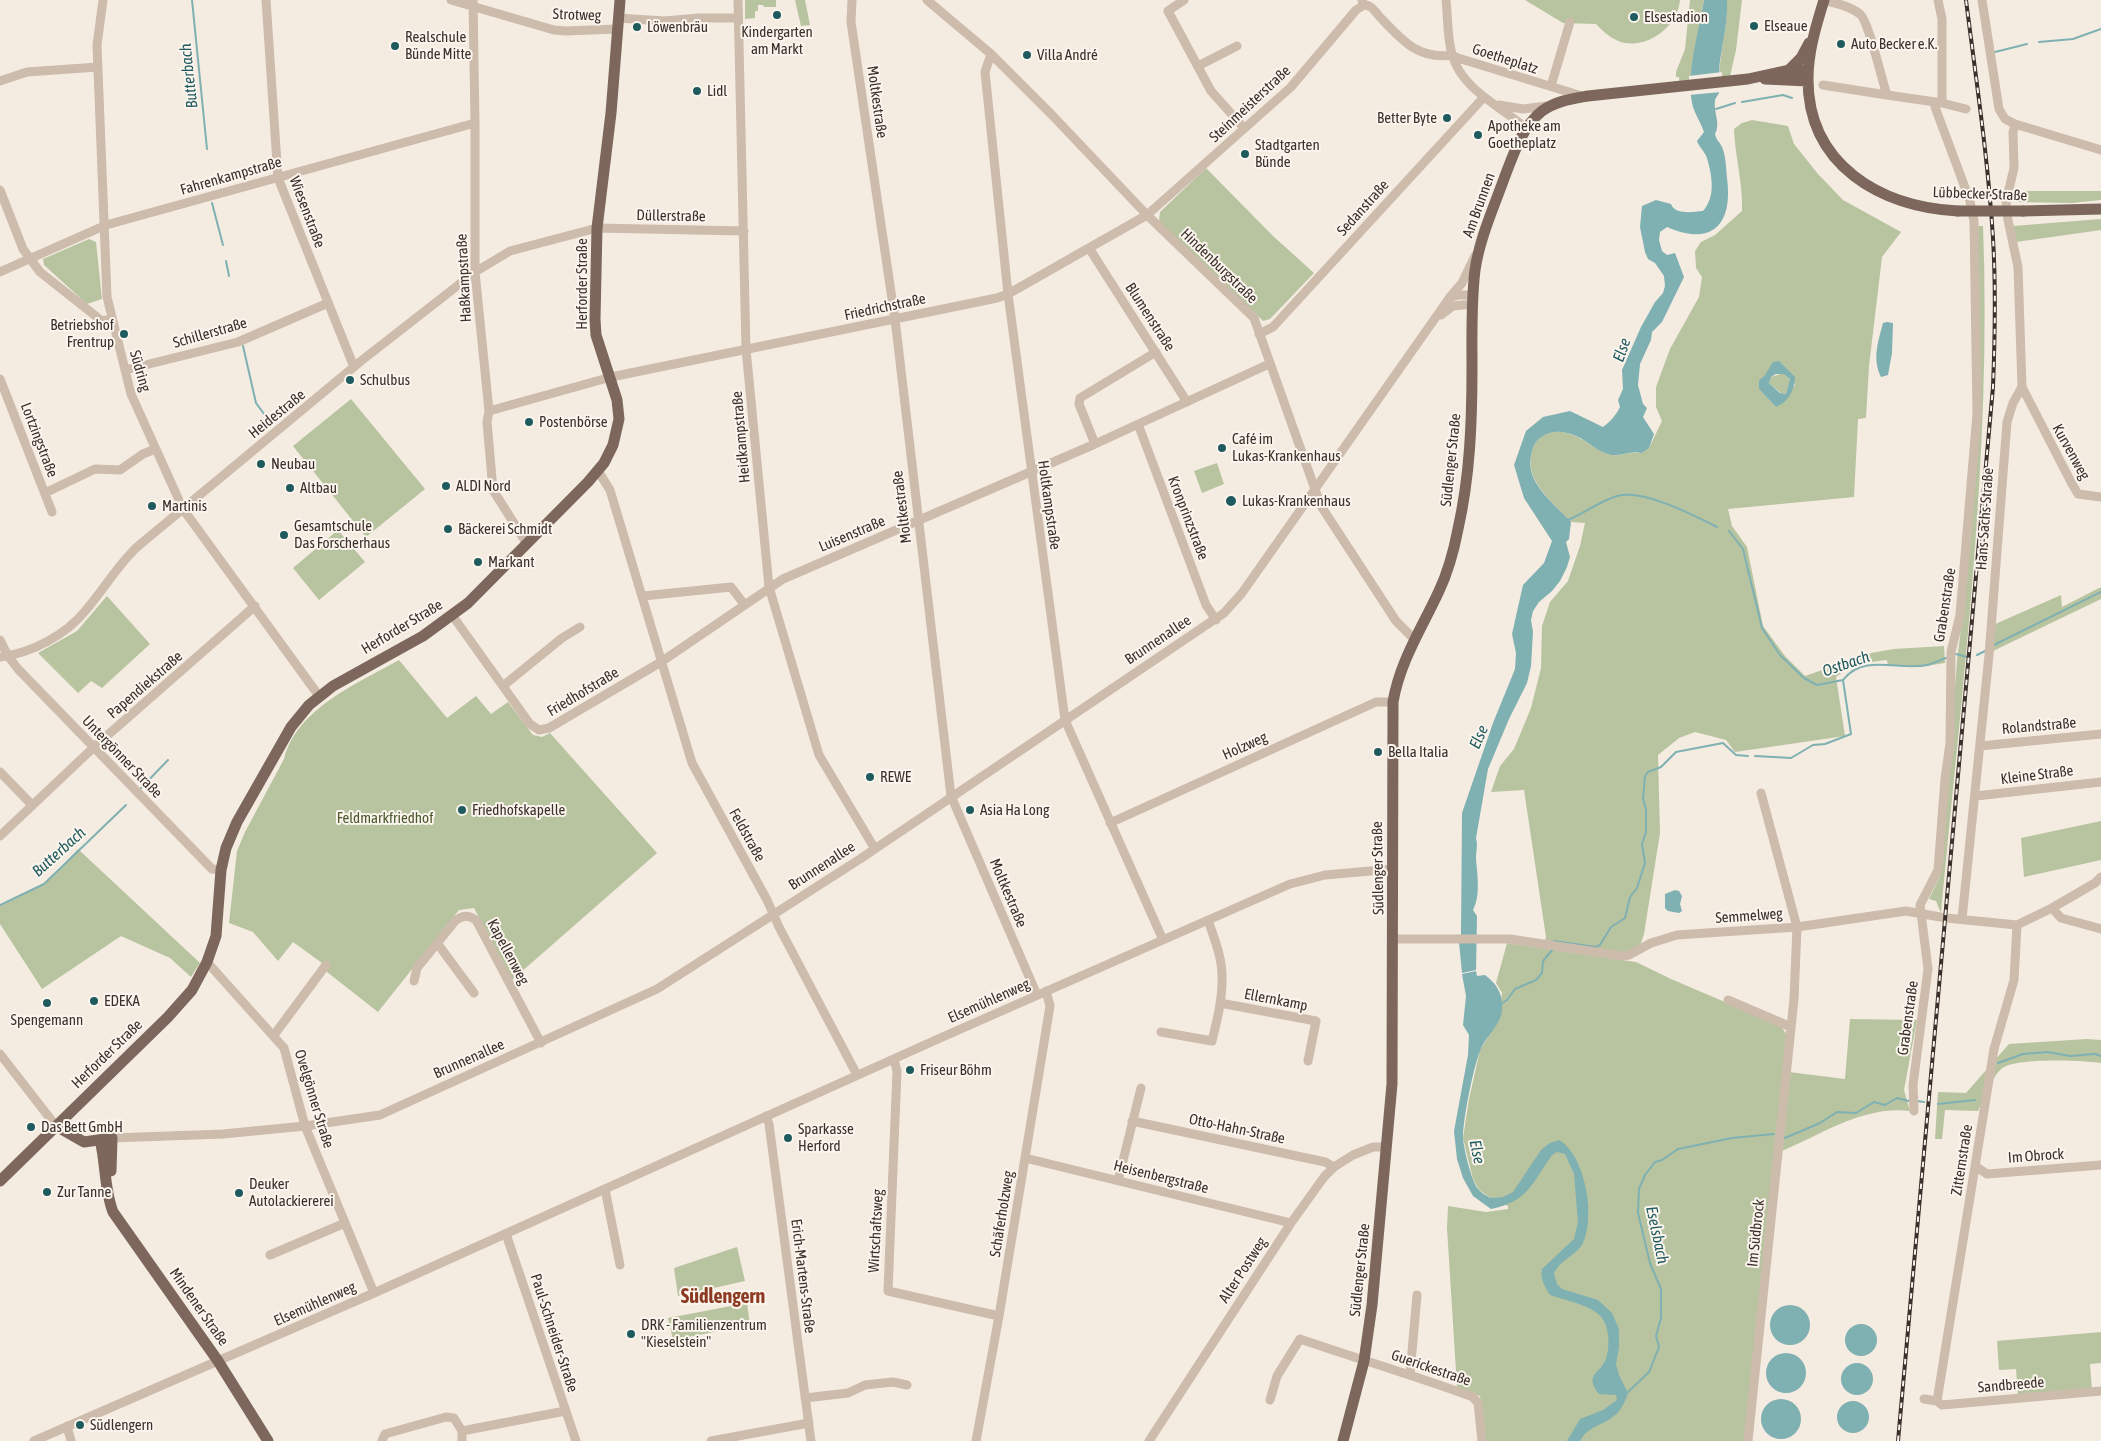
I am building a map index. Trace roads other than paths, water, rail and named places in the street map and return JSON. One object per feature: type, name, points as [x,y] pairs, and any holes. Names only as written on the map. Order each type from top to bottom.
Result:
[{"type":"main road","name":"Herforder Straße","points":[[0,1181],[192,990],[207,962],[216,930],[221,870],[230,836],[291,726],[319,696],[346,678],[423,636],[452,615],[527,544],[598,472],[613,445],[618,427],[618,400],[598,343],[595,319],[598,228],[611,113],[620,0]]},
{"type":"main road","points":[[1789,70],[1801,58],[1814,36],[1824,0]]},
{"type":"main road","name":"Lübbecker Straße","points":[[1814,36],[1808,75],[1813,114],[1822,136],[1834,156],[1851,174],[1873,190],[1893,199],[1927,208],[1958,211],[2101,209]]},
{"type":"main road","points":[[1748,79],[1789,70],[1808,75]]},
{"type":"main road","points":[[1555,104],[1585,97],[1748,79],[1808,75]]},
{"type":"main road","name":"Am Brunnen","points":[[1473,299],[1478,252],[1513,154],[1526,128],[1536,116],[1555,104]]},
{"type":"main road","name":"Südlenger Straße","points":[[1343,1441],[1364,1361],[1372,1305],[1392,1084],[1394,939],[1392,702],[1399,675],[1440,589],[1458,532],[1465,495],[1471,428],[1473,299]]},
{"type":"main road","name":"Brunnenallee","points":[[56,1126],[84,1142],[106,1139]]},
{"type":"main road","name":"Mindener Straße","points":[[106,1139],[111,1174],[107,1191],[113,1212],[218,1361],[268,1441]]},
{"type":"street","name":"Südring","points":[[103,0],[98,45],[98,67],[108,297],[131,394],[183,509],[319,696]]},
{"type":"street","name":"Wiesenstraße","points":[[266,0],[278,178],[354,367]]},
{"type":"street","name":"Strotweg","points":[[451,0],[473,3],[554,30],[566,31],[617,24],[699,18],[738,18]]},
{"type":"street","name":"Heidkampstraße","points":[[738,0],[746,349],[769,587],[820,755],[875,849]]},
{"type":"street","name":"Moltkestraße","points":[[852,0],[851,22],[894,319],[951,796],[1041,993]]},
{"type":"street","name":"Hindenburgstraße","points":[[927,0],[991,54],[1052,115],[1146,216],[1254,318],[1314,491],[1321,506],[1396,621],[1415,640]]},
{"type":"street","points":[[1184,0],[1168,11],[1211,91],[1244,128]]},
{"type":"street","points":[[1446,0],[1452,55],[1463,77],[1488,100],[1526,128]]},
{"type":"street","points":[[1824,0],[1847,6],[1862,16],[1869,33],[1887,95]]},
{"type":"street","name":"Grabenstraße","points":[[1914,1111],[1913,1086],[1928,969],[1920,905],[1938,870],[1945,779],[1950,743],[1951,652],[1960,615],[1977,414],[1974,221],[1970,201],[1936,107],[1939,102],[1942,19],[1938,0]]},
{"type":"street","points":[[1983,0],[2000,109],[2005,119],[2101,150]]},
{"type":"street","name":"Goetheplatz","points":[[1362,2],[1371,7],[1406,43],[1424,54],[1452,55],[1585,97]]},
{"type":"street","name":"Steinmeisterstraße","points":[[1146,216],[1291,87],[1362,2]]},
{"type":"street","name":"Haßkampstraße","points":[[473,3],[476,123],[475,272],[489,410],[487,422],[493,490],[527,544]]},
{"type":"street","name":"Goetheplatz","points":[[1551,86],[1570,22]]},
{"type":"street","points":[[1198,66],[1237,46]]},
{"type":"street","name":"Holtkampstraße","points":[[991,54],[985,72],[1008,294],[1064,720],[1163,940]]},
{"type":"street","points":[[0,81],[27,72],[98,67]]},
{"type":"street","points":[[1823,84],[1939,102],[1966,109]]},
{"type":"street","points":[[1488,100],[1524,109],[1555,104]]},
{"type":"street","name":"Sedanstraße","points":[[1259,334],[1273,327],[1488,100]]},
{"type":"street","name":"Fahrenkampstraße","points":[[0,272],[106,225],[476,123]]},
{"type":"street","points":[[2016,124],[2013,132],[2014,168],[2006,202],[2018,267],[2022,387]]},
{"type":"street","points":[[0,190],[23,249],[40,272],[102,321],[112,319]]},
{"type":"street","name":"Friedrichstraße","points":[[489,410],[611,377],[997,298],[1008,294],[1146,216]]},
{"type":"street","name":"Düllerstraße","points":[[598,228],[744,231]]},
{"type":"street","name":"Heidestraße","points":[[4,656],[36,648],[75,621],[86,611],[124,559],[354,367],[475,272],[510,251],[598,228]]},
{"type":"street","name":"Blumenstraße","points":[[1089,248],[1187,402]]},
{"type":"street","name":"Brunnenallee","points":[[106,1139],[223,1134],[305,1126],[380,1115],[657,989],[774,916],[1216,620],[1242,593],[1462,283],[1478,252]]},
{"type":"street","points":[[1450,298],[1459,294],[1473,299]]},
{"type":"street","name":"Brunnenallee","points":[[1437,318],[1453,306],[1473,299]]},
{"type":"street","name":"Schillerstraße","points":[[125,370],[238,342],[328,304]]},
{"type":"street","points":[[1095,444],[1078,404],[1080,398],[1156,352]]},
{"type":"street","name":"Luisenstraße","points":[[661,662],[783,579],[1095,444],[1269,364]]},
{"type":"street","name":"Lortzingstraße","points":[[0,379],[52,512]]},
{"type":"street","name":"Kurvenweg","points":[[2022,387],[2078,494],[2101,497]]},
{"type":"street","name":"Hans-Sachs-Straße","points":[[1962,920],[1976,796],[2007,422],[2013,403],[2022,387]]},
{"type":"street","points":[[2013,403],[2020,401],[2029,402]]},
{"type":"street","name":"Kronprinzstraße","points":[[1138,424],[1206,605],[1216,620]]},
{"type":"street","points":[[45,492],[95,469],[120,470],[143,454],[155,449]]},
{"type":"street","name":"Feldstraße","points":[[598,472],[610,490],[692,763],[857,1075]]},
{"type":"street","points":[[643,596],[731,587],[744,604]]},
{"type":"street","name":"Papendiekstraße","points":[[0,836],[93,748],[254,606]]},
{"type":"street","name":"Friedhofstraße","points":[[452,615],[530,724],[539,730],[549,728],[661,662]]},
{"type":"street","points":[[503,686],[562,638],[580,627]]},
{"type":"street","name":"Untergönner Straße","points":[[0,640],[4,656],[212,869],[221,870]]},
{"type":"street","name":"Holzweg","points":[[1110,823],[1376,702],[1392,702]]},
{"type":"street","name":"Rolandstraße","points":[[1980,746],[2101,734]]},
{"type":"street","points":[[0,772],[32,805]]},
{"type":"street","name":"Kleine Straße","points":[[1976,796],[2101,782]]},
{"type":"street","name":"Im Südbrock","points":[[1748,1441],[1791,1027],[1797,927],[1761,793]]},
{"type":"street","name":"Elsemühlenweg","points":[[34,1441],[374,1293],[1041,993],[1300,881],[1325,875],[1393,869]]},
{"type":"street","points":[[2017,925],[2052,908],[2095,883],[2101,877]]},
{"type":"street","points":[[2052,908],[2061,918],[2101,929]]},
{"type":"street","name":"Semmelweg","points":[[1394,939],[1510,939],[1622,956],[1630,955],[1651,943],[1677,935],[1797,927],[1906,911],[1962,920],[2017,925]]},
{"type":"street","name":"Kapellenweg","points":[[414,981],[417,968],[456,920],[462,916],[469,916],[476,920],[541,1043]]},
{"type":"street","name":"Ellernkamp","points":[[1161,1032],[1212,1041],[1220,1003],[1222,976],[1218,948],[1208,920]]},
{"type":"street","name":"Zitternstraße","points":[[1937,1401],[1994,1049],[2014,980],[2017,925]]},
{"type":"street","points":[[437,943],[474,994]]},
{"type":"street","name":"Ovelgönner Straße","points":[[207,962],[284,1048],[305,1126],[374,1293]]},
{"type":"street","points":[[274,1035],[326,965]]},
{"type":"street","name":"Schäferholzweg","points":[[976,1441],[999,1316],[1050,1006],[1041,993]]},
{"type":"street","points":[[1728,1000],[1791,1027]]},
{"type":"street","name":"Ellernkamp","points":[[1220,1003],[1316,1021],[1308,1062]]},
{"type":"street","points":[[0,1054],[56,1126]]},
{"type":"street","name":"Wirtschaftsweg","points":[[894,1059],[897,1071],[888,1291],[999,1316]]},
{"type":"street","points":[[1118,1181],[1140,1088]]},
{"type":"street","name":"Erich-Martens-Straße","points":[[766,1116],[769,1124],[811,1441]]},
{"type":"street","name":"Otto-Hahn-Straße","points":[[1132,1120],[1325,1162],[1334,1167]]},
{"type":"street","name":"Alter Postweg","points":[[1149,1441],[1290,1223],[1324,1177],[1334,1167],[1366,1148],[1387,1147]]},
{"type":"street","name":"Heisenbergstraße","points":[[1025,1158],[1290,1223]]},
{"type":"street","name":"Im Obrock","points":[[1975,1166],[1988,1174],[2101,1165]]},
{"type":"street","points":[[605,1189],[620,1265]]},
{"type":"street","points":[[270,1255],[345,1223]]},
{"type":"street","name":"Paul-Schneider-Straße","points":[[506,1234],[576,1441]]},
{"type":"street","points":[[1410,1374],[1417,1295]]},
{"type":"street","name":"Guerickestraße","points":[[1270,1400],[1277,1376],[1300,1339],[1364,1361],[1410,1374],[1473,1397],[1478,1403],[1482,1441]]},
{"type":"street","points":[[805,1398],[848,1393],[865,1385],[893,1382],[907,1385]]},
{"type":"street","name":"Sandbreede","points":[[1924,1399],[1937,1401],[1942,1405],[2101,1392]]},
{"type":"street","points":[[462,1431],[565,1411]]},
{"type":"street","points":[[382,1441],[385,1434],[446,1417],[454,1418],[462,1431],[462,1441]]},
{"type":"street","points":[[711,1441],[808,1423]]},
{"type":"street","points":[[67,1426],[71,1441]]},
{"type":"water","points":[[1704,0],[1727,0],[1726,23],[1719,65],[1720,89],[1715,100],[1717,130],[1715,134],[1722,147],[1726,162],[1727,208],[1723,219],[1717,227],[1708,232],[1697,234],[1683,233],[1667,227],[1660,232],[1659,240],[1662,251],[1667,255],[1675,253],[1684,277],[1662,322],[1652,332],[1651,340],[1640,364],[1638,385],[1643,404],[1647,408],[1643,417],[1654,434],[1649,448],[1642,453],[1634,452],[1612,455],[1600,451],[1579,437],[1563,432],[1552,432],[1536,442],[1533,449],[1530,466],[1532,475],[1543,492],[1571,522],[1569,539],[1566,542],[1570,557],[1560,581],[1539,602],[1533,611],[1531,620],[1533,632],[1531,666],[1527,683],[1509,719],[1488,769],[1476,838],[1478,891],[1473,910],[1477,916],[1476,970],[1462,973],[1459,942],[1461,935],[1462,813],[1493,723],[1515,669],[1516,653],[1512,634],[1523,585],[1544,563],[1552,541],[1524,498],[1514,465],[1526,431],[1543,417],[1570,411],[1603,427],[1615,415],[1620,407],[1618,400],[1623,389],[1622,370],[1641,327],[1655,302],[1663,293],[1665,286],[1664,276],[1655,263],[1648,259],[1645,252],[1640,227],[1642,206],[1656,200],[1671,204],[1673,208],[1680,211],[1703,211],[1710,199],[1712,186],[1709,165],[1697,141],[1704,132],[1693,107],[1691,95],[1692,68]]},
{"type":"water","points":[[1883,323],[1893,323],[1892,353],[1888,375],[1881,377],[1876,357]]},
{"type":"water","points":[[1779,361],[1795,377],[1794,387],[1790,395],[1776,407],[1759,389],[1759,380],[1765,375],[1773,362]],"holes":[[[1776,374],[1784,374],[1790,379],[1786,394],[1780,393],[1769,383],[1771,377]]]},
{"type":"water","points":[[1675,890],[1679,891],[1682,896],[1680,904],[1682,911],[1679,913],[1668,911],[1665,908],[1665,894]]},
{"type":"water","points":[[1476,971],[1477,976],[1485,975],[1496,986],[1502,1000],[1502,1011],[1498,1022],[1480,1051],[1474,1070],[1463,1130],[1466,1157],[1475,1185],[1491,1198],[1503,1197],[1513,1192],[1541,1150],[1550,1143],[1559,1140],[1568,1148],[1576,1159],[1586,1187],[1588,1202],[1587,1231],[1580,1247],[1556,1269],[1554,1274],[1557,1284],[1562,1289],[1598,1300],[1612,1313],[1619,1329],[1619,1348],[1616,1364],[1628,1393],[1617,1414],[1591,1429],[1580,1441],[1567,1441],[1580,1419],[1603,1410],[1617,1400],[1616,1395],[1599,1394],[1593,1383],[1594,1375],[1607,1356],[1609,1342],[1605,1322],[1597,1313],[1586,1307],[1550,1295],[1542,1280],[1542,1269],[1574,1239],[1578,1222],[1574,1174],[1565,1154],[1557,1152],[1552,1155],[1528,1190],[1513,1202],[1491,1209],[1473,1196],[1463,1178],[1457,1159],[1454,1131],[1468,1055],[1469,1035],[1463,1025],[1466,996],[1462,974]]},
{"type":"water","points":[[1790,1305],[1804,1311],[1810,1325],[1804,1339],[1790,1345],[1776,1339],[1770,1325],[1776,1311]]},
{"type":"water","points":[[1861,1324],[1867,1325],[1872,1329],[1876,1334],[1876,1346],[1872,1351],[1867,1355],[1861,1356],[1855,1355],[1850,1351],[1846,1346],[1845,1340],[1846,1334],[1850,1329],[1855,1325]]},
{"type":"water","points":[[1786,1353],[1800,1359],[1806,1373],[1800,1387],[1786,1393],[1772,1387],[1766,1373],[1772,1359]]},
{"type":"water","points":[[1857,1363],[1863,1364],[1868,1368],[1872,1373],[1872,1385],[1868,1390],[1863,1394],[1857,1395],[1851,1394],[1846,1390],[1842,1385],[1841,1379],[1842,1373],[1846,1368],[1851,1364]]},
{"type":"water","points":[[1781,1399],[1795,1405],[1801,1419],[1795,1433],[1781,1439],[1767,1433],[1761,1419],[1767,1405]]},
{"type":"water","points":[[1853,1401],[1859,1402],[1864,1406],[1868,1411],[1868,1423],[1864,1428],[1859,1432],[1853,1433],[1847,1432],[1842,1428],[1838,1423],[1837,1417],[1838,1411],[1842,1406],[1847,1402]]},
{"type":"waterway","name":"Butterbach","points":[[192,0],[207,149]]},
{"type":"waterway","points":[[2039,42],[2073,39],[2101,29]]},
{"type":"waterway","points":[[1995,52],[2027,44]]},
{"type":"waterway","points":[[1742,102],[1783,95],[1792,98]]},
{"type":"waterway","points":[[1716,109],[1735,103]]},
{"type":"waterway","name":"Butterbach","points":[[212,203],[223,245]]},
{"type":"waterway","name":"Butterbach","points":[[226,261],[229,276]]},
{"type":"waterway","name":"Butterbach","points":[[243,346],[256,403],[272,425]]},
{"type":"waterway","name":"Ostbach","points":[[1568,520],[1611,498],[1628,495],[1641,496],[1668,504],[1717,527]]},
{"type":"waterway","name":"Ostbach","points":[[1729,531],[1743,549],[1762,628],[1780,655],[1804,678],[1817,685],[1843,680],[1851,672],[1861,667],[1871,665],[1916,666],[1946,658]]},
{"type":"waterway","name":"Ostbach","points":[[1994,645],[2101,592]]},
{"type":"waterway","name":"Ostbach","points":[[1977,655],[1985,651]]},
{"type":"waterway","name":"Ostbach","points":[[1956,654],[1967,657]]},
{"type":"waterway","points":[[1755,756],[1791,758],[1813,745],[1825,744],[1851,734],[1843,680]]},
{"type":"waterway","points":[[1554,941],[1596,947],[1600,945],[1611,927],[1625,918],[1630,897],[1637,888],[1645,863],[1642,844],[1646,832],[1646,809],[1643,799],[1645,776],[1648,772],[1661,767],[1676,752],[1723,743],[1736,755],[1748,756]]},
{"type":"waterway","name":"Butterbach","points":[[141,788],[168,760]]},
{"type":"waterway","name":"Butterbach","points":[[0,905],[44,884],[126,805]]},
{"type":"waterway","points":[[1501,1004],[1507,1000],[1515,989],[1536,980],[1542,973],[1543,961],[1553,949]]},
{"type":"waterway","name":"Eselsbach","points":[[1998,1063],[2023,1054],[2048,1052],[2070,1056],[2095,1054],[2101,1056]]},
{"type":"waterway","name":"Eselsbach","points":[[1785,1138],[1820,1123],[1837,1112],[1856,1113],[1874,1102],[1885,1105],[1897,1098],[1909,1101]]},
{"type":"waterway","name":"Eselsbach","points":[[1938,1104],[1975,1100]]},
{"type":"waterway","name":"Eselsbach","points":[[1917,1101],[1924,1102]]},
{"type":"waterway","name":"Eselsbach","points":[[1627,1393],[1649,1372],[1659,1347],[1656,1336],[1661,1318],[1661,1289],[1650,1263],[1638,1213],[1639,1189],[1645,1175],[1655,1162],[1662,1160],[1678,1149],[1732,1138],[1774,1134]]},
{"type":"railway","points":[[1898,1441],[1993,387],[1995,275],[1991,208],[1966,0]]},
{"type":"place","name":"Kindergarten am Markt","points":[[777,15]]},
{"type":"place","name":"Elsestadion","points":[[1634,17]]},
{"type":"place","name":"Elseaue","points":[[1754,26]]},
{"type":"place","name":"Löwenbräu","points":[[637,27]]},
{"type":"place","name":"Auto Becker e.K.","points":[[1841,44]]},
{"type":"place","name":"Realschule Bünde Mitte","points":[[395,46]]},
{"type":"place","name":"Villa André","points":[[1027,55]]},
{"type":"place","name":"Lidl","points":[[697,91]]},
{"type":"place","name":"Better Byte","points":[[1447,118]]},
{"type":"place","name":"Apotheke am Goetheplatz","points":[[1478,135]]},
{"type":"place","name":"Stadtgarten Bünde","points":[[1245,154]]},
{"type":"place","name":"Betriebshof Frentrup","points":[[124,334]]},
{"type":"place","name":"Schulbus","points":[[350,380]]},
{"type":"place","name":"Postenbörse","points":[[529,422]]},
{"type":"place","name":"Café im Lukas-Krankenhaus","points":[[1222,448]]},
{"type":"place","name":"Neubau","points":[[261,464]]},
{"type":"place","name":"ALDI Nord","points":[[446,486]]},
{"type":"place","name":"Altbau","points":[[290,488]]},
{"type":"place","name":"Lukas-Krankenhaus","points":[[1231,501]]},
{"type":"place","name":"Martinis","points":[[152,506]]},
{"type":"place","name":"Bäckerei Schmidt","points":[[448,529]]},
{"type":"place","name":"Gesamtschule Das Forscherhaus","points":[[284,535]]},
{"type":"place","name":"Markant","points":[[478,562]]},
{"type":"place","name":"Bella Italia","points":[[1378,752]]},
{"type":"place","name":"REWE","points":[[870,777]]},
{"type":"place","name":"Friedhofskapelle","points":[[462,810]]},
{"type":"place","name":"Asia Ha Long","points":[[970,810]]},
{"type":"place","name":"EDEKA","points":[[94,1001]]},
{"type":"place","name":"Spengemann","points":[[47,1003]]},
{"type":"place","name":"Friseur Böhm","points":[[910,1070]]},
{"type":"place","name":"Das Bett GmbH","points":[[31,1127]]},
{"type":"place","name":"Sparkasse Herford","points":[[788,1138]]},
{"type":"place","name":"Zur Tanne","points":[[47,1192]]},
{"type":"place","name":"Deuker Autolackiererei","points":[[239,1193]]},
{"type":"place","name":"DRK - Familienzentrum \"Kieselstein\"","points":[[631,1334]]},
{"type":"place","name":"Südlengern","points":[[80,1425]]},
{"type":"district","name":"Südlengern","points":[[723,1297]]},
{"type":"water label","name":"Else","points":[[1622,350]]},
{"type":"water label","name":"Else","points":[[1479,737]]},
{"type":"water label","name":"Else","points":[[1477,1152]]},
{"type":"park label","name":"Feldmarkfriedhof","points":[[385,818]]}]
